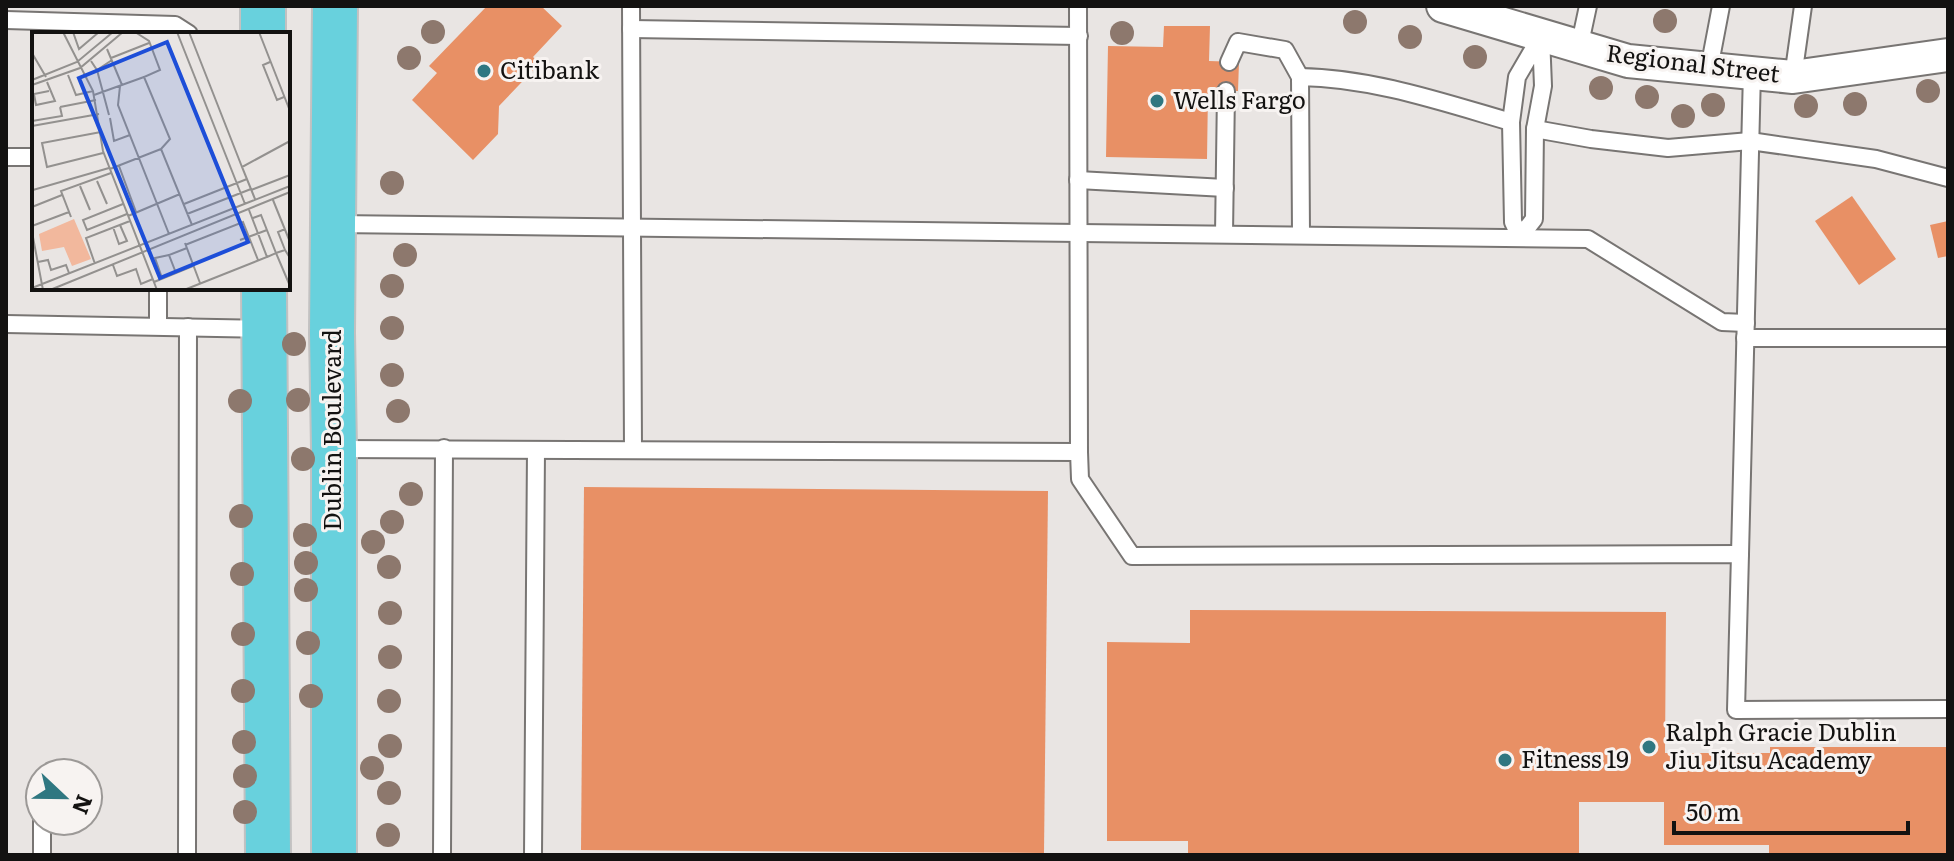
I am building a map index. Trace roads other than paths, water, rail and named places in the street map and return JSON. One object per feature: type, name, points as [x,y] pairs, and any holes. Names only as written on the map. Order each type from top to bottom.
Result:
[{"type":"main road","points":[[263,6],[263,32]]},
{"type":"main road","name":"Dublin Boulevard","points":[[334,855],[332,333],[335,6]]},
{"type":"main road","points":[[264,308],[268,855]]},
{"type":"street","name":"Regional Street","points":[[1443,6],[1628,61],[1709,69],[1793,77],[1948,55]]},
{"type":"lane","points":[[631,6],[633,450]]},
{"type":"lane","points":[[1078,6],[1080,479],[1132,556],[1740,554]]},
{"type":"lane","points":[[1579,48],[1588,6]]},
{"type":"lane","points":[[1709,69],[1721,6]]},
{"type":"lane","points":[[1793,77],[1803,6]]},
{"type":"lane","points":[[6,20],[175,25],[186,32]]},
{"type":"lane","points":[[631,29],[1079,36]]},
{"type":"lane","points":[[1520,237],[1513,222],[1511,122],[1517,77],[1541,36]]},
{"type":"lane","points":[[1520,237],[1534,219],[1535,129],[1543,86],[1541,36]]},
{"type":"lane","points":[[1229,62],[1238,42],[1285,50],[1300,77],[1301,234]]},
{"type":"lane","points":[[1752,72],[1736,710],[1948,709]]},
{"type":"lane","points":[[1300,77],[1334,78],[1411,93],[1511,122]]},
{"type":"lane","points":[[1224,234],[1226,91]]},
{"type":"lane","points":[[1535,129],[1668,148],[1750,141],[1876,159],[1948,178]]},
{"type":"lane","points":[[6,157],[32,157]]},
{"type":"lane","points":[[1078,180],[1225,188]]},
{"type":"lane","points":[[333,224],[1588,239],[1722,322],[1746,330],[1948,338]]},
{"type":"lane","points":[[158,290],[158,326]]},
{"type":"lane","points":[[6,324],[188,327],[264,308]]},
{"type":"lane","points":[[187,855],[188,327]]},
{"type":"lane","points":[[442,855],[444,448]]},
{"type":"lane","points":[[334,449],[1079,452]]},
{"type":"lane","points":[[533,855],[536,450]]},
{"type":"place","name":"Citibank","points":[[484,71]]},
{"type":"place","name":"Wells Fargo","points":[[1157,101]]},
{"type":"place","name":"Ralph Gracie Dublin Jiu Jitsu Academy","points":[[1649,747]]},
{"type":"place","name":"Fitness 19","points":[[1505,760]]}]
